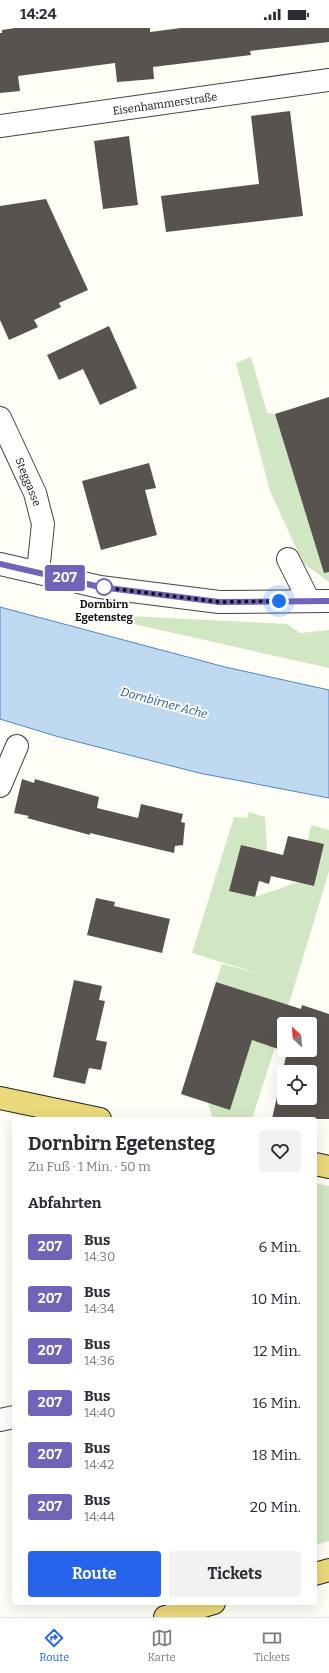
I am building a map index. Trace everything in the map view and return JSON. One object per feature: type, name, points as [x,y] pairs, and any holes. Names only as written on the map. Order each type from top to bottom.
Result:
[{"type":"main road","points":[[0,1098],[90,1117]]},
{"type":"main road","points":[[317,1164],[329,1167]]},
{"type":"main road","points":[[317,1573],[329,1570]]},
{"type":"main road","points":[[165,1617],[207,1605]]},
{"type":"street","name":"Eisenhammerstraße","points":[[0,126],[329,80]]},
{"type":"street","name":"Steggasse","points":[[0,418],[35,493],[43,524],[38,572]]},
{"type":"street","points":[[288,559],[319,601]]},
{"type":"street","points":[[0,564],[100,587],[219,602],[319,601]]},
{"type":"street","points":[[0,786],[17,746]]},
{"type":"street","points":[[0,1420],[12,1417]]},
{"type":"green space","points":[[251,357],[267,413],[275,414],[320,559],[329,557],[329,582],[303,563],[270,491],[236,363]]},
{"type":"green space","points":[[89,614],[287,624],[300,633],[329,630],[329,668]]},
{"type":"green space","points":[[249,812],[265,817],[267,851],[241,845],[230,891],[255,897],[299,882],[311,825],[329,830],[329,871],[284,1017],[277,1017],[277,1041],[253,1117],[212,1117],[208,1103],[230,1109],[265,998],[216,982],[222,964],[260,974],[192,953],[234,817],[247,818]]},
{"type":"green space","points":[[317,1183],[329,1186],[329,1541],[317,1544]]},
{"type":"water","name":"Dornbirner Ache","points":[[0,607],[225,667],[329,690],[329,798],[199,773],[59,737],[0,719]]},
{"type":"building","points":[[15,28],[150,28],[150,32],[181,28],[329,28],[329,42],[250,51],[251,55],[153,67],[154,79],[117,82],[115,63],[18,76],[20,91],[0,93],[0,33],[2,33],[2,30]]},
{"type":"building","points":[[290,111],[303,216],[166,232],[161,196],[259,184],[251,116]]},
{"type":"building","points":[[129,136],[138,205],[103,209],[94,141]]},
{"type":"building","points":[[46,199],[88,290],[59,303],[61,307],[34,320],[38,327],[9,340],[0,320],[0,206]]},
{"type":"building","points":[[109,326],[137,388],[100,405],[83,369],[59,380],[47,355]]},
{"type":"building","points":[[329,397],[329,572],[324,573],[275,414]]},
{"type":"building","points":[[149,463],[156,488],[145,490],[157,535],[101,550],[82,481]]},
{"type":"building","points":[[22,779],[34,783],[35,779],[99,797],[97,808],[138,818],[141,804],[183,814],[181,822],[185,823],[183,845],[175,846],[174,853],[90,833],[90,835],[27,818],[29,816],[14,813]]},
{"type":"building","points":[[288,836],[324,844],[314,886],[271,876],[269,884],[259,881],[255,897],[229,891],[241,845],[283,855]]},
{"type":"building","points":[[96,898],[115,902],[114,906],[170,919],[162,953],[87,935]]},
{"type":"building","points":[[74,980],[102,986],[99,1000],[105,1001],[96,1040],[107,1042],[101,1070],[89,1068],[85,1084],[53,1077]]},
{"type":"building","points":[[216,982],[301,1009],[302,1005],[329,1014],[329,1119],[317,1119],[317,1117],[272,1117],[277,1097],[277,1105],[317,1105],[317,1065],[284,1065],[286,1057],[317,1057],[317,1017],[277,1017],[277,1049],[252,1040],[230,1110],[181,1094]]},
{"type":"bus line","name":"207","points":[[0,564],[100,587],[145,594],[219,602],[329,601]]},
{"type":"place","name":"Dornbirn Egetensteg","points":[[104,587]]},
{"type":"route","points":[[104,587],[100,587],[145,594],[219,602],[279,601]]}]
